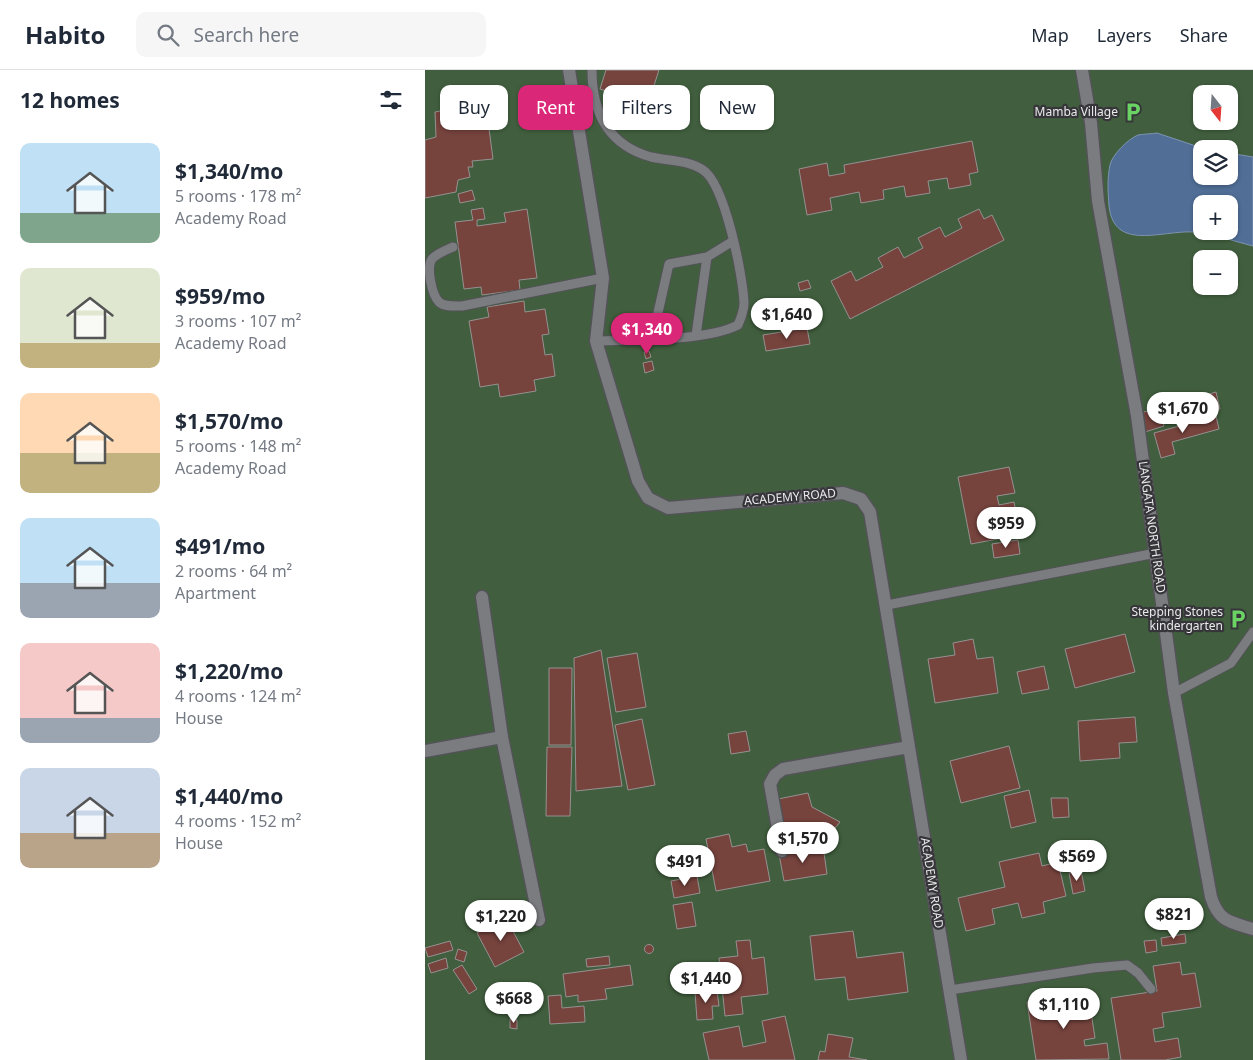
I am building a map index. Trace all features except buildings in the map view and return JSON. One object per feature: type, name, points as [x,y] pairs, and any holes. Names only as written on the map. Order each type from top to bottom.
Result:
[{"type":"street","name":"ACADEMY ROAD","points":[[569,70],[603,278],[596,341],[639,481],[648,498],[668,508],[843,492],[861,499],[870,512],[887,604],[961,1060]]},
{"type":"street","name":"LANGATA NORTH ROAD","points":[[1082,70],[1091,123],[1098,201],[1137,416],[1174,693],[1211,897],[1216,911],[1226,921],[1253,929]]},
{"type":"street","points":[[481,597],[502,737],[539,920]]},
{"type":"street","points":[[425,751],[502,737]]},
{"type":"street","points":[[782,851],[770,784],[783,769],[909,747]]},
{"type":"lane","points":[[592,70],[592,86],[597,112],[615,137],[634,150],[651,156],[683,162],[703,170],[712,178],[725,207],[744,304],[738,325],[727,330],[652,339],[596,341]]},
{"type":"lane","points":[[652,339],[666,284],[667,266],[673,262],[707,257],[733,241]]},
{"type":"lane","points":[[453,247],[434,258],[429,269],[435,296],[444,305],[462,306],[603,278]]},
{"type":"lane","points":[[696,335],[707,257]]},
{"type":"lane","points":[[887,604],[1156,553]]},
{"type":"lane","points":[[1174,693],[1231,663],[1253,632]]},
{"type":"lane","points":[[950,990],[1093,968],[1127,965],[1138,973],[1151,989]]},
{"type":"green space","points":[[425,70],[1253,70],[1253,1060],[425,1060]]},
{"type":"water","points":[[1157,133],[1193,145],[1193,185],[1238,185],[1238,154],[1253,157],[1253,246],[1231,240],[1238,240],[1238,195],[1193,195],[1193,232],[1141,236],[1130,234],[1120,229],[1113,220],[1109,206],[1109,170],[1111,161],[1121,148],[1138,135]]},
{"type":"place","name":"Mamba Village","points":[[1133,112]]},
{"type":"place","name":"Stepping Stones kindergarten","points":[[1238,619]]}]
